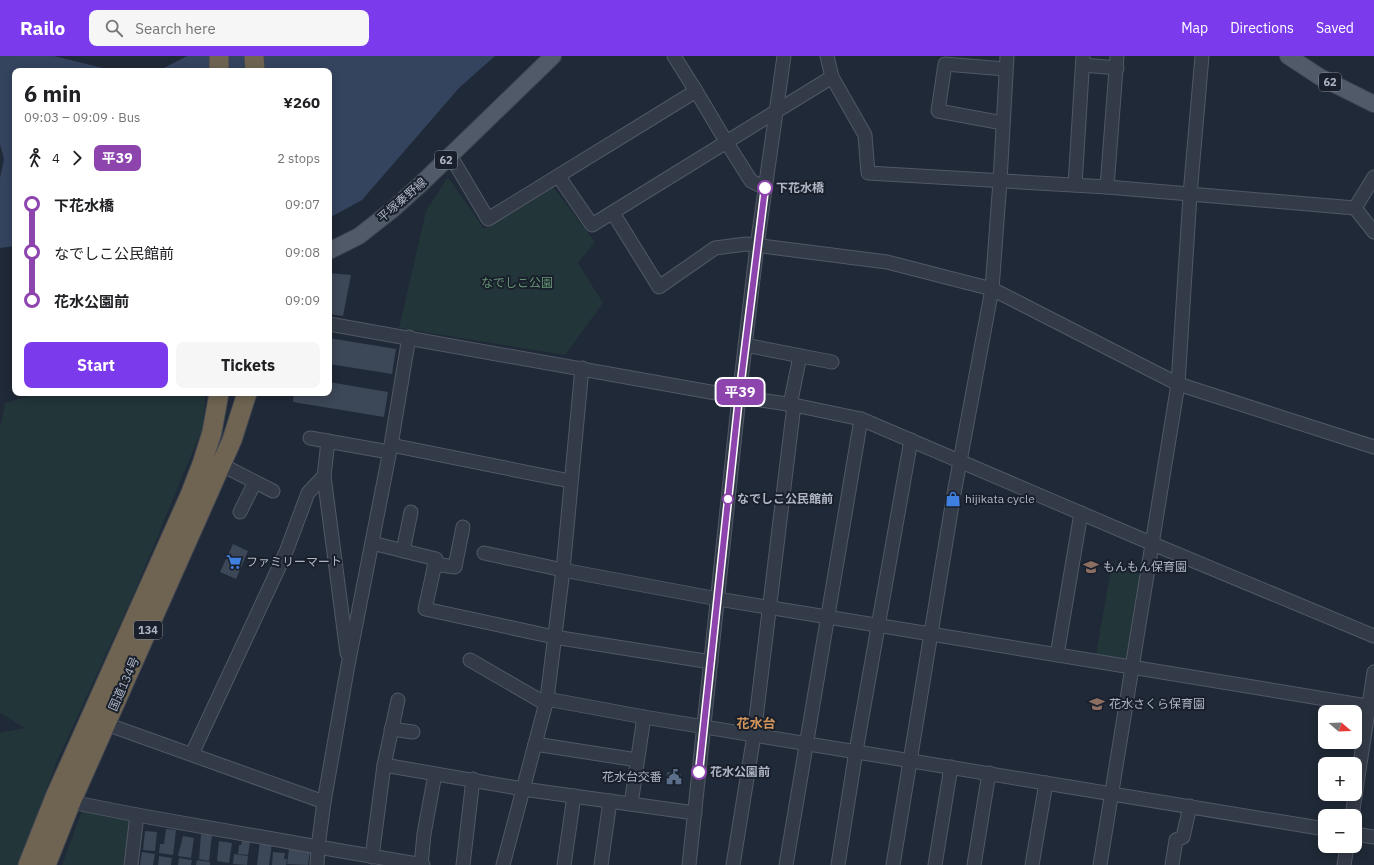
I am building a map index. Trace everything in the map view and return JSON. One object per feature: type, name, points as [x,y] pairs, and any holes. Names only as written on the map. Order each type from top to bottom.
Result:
[{"type":"highway","points":[[219,56],[219,68]]},
{"type":"highway","points":[[254,56],[255,68]]},
{"type":"highway","name":"国道134号","points":[[28,865],[55,797],[190,495],[212,432],[218,396]]},
{"type":"highway","name":"国道134号","points":[[46,865],[71,802],[222,465],[232,440],[246,396]]},
{"type":"main road","name":"平塚秦野線","points":[[332,250],[360,236],[381,219],[450,156],[553,56]]},
{"type":"main road","name":"62","points":[[1288,56],[1320,77],[1374,104]]},
{"type":"street","points":[[674,56],[751,181],[765,188]]},
{"type":"street","points":[[689,865],[745,345],[757,246],[784,56]]},
{"type":"street","points":[[827,56],[832,77],[865,136],[868,173],[1107,187],[1355,208],[1374,232]]},
{"type":"street","points":[[893,865],[959,461],[992,289],[1007,56]]},
{"type":"street","points":[[1100,865],[1178,384],[1190,195],[1202,56]]},
{"type":"street","points":[[1075,185],[1083,60],[1117,62],[1107,187]]},
{"type":"street","points":[[1002,123],[938,111],[945,64],[1006,69]]},
{"type":"street","points":[[559,177],[592,225],[832,77]]},
{"type":"street","points":[[450,156],[488,219],[559,177],[696,91]]},
{"type":"street","points":[[1355,208],[1374,177]]},
{"type":"street","points":[[613,213],[659,287],[715,248],[746,244],[770,247],[771,249],[887,262],[992,289],[1178,384],[1374,447]]},
{"type":"street","points":[[332,324],[739,397],[792,405],[861,419],[1153,544],[1374,636]]},
{"type":"street","points":[[317,865],[324,802],[348,665],[390,449],[409,337]]},
{"type":"street","points":[[745,345],[832,362]]},
{"type":"street","points":[[733,865],[754,735],[792,405],[800,356]]},
{"type":"street","points":[[503,865],[546,702],[563,570],[570,481],[582,368]]},
{"type":"street","points":[[786,865],[861,419]]},
{"type":"street","points":[[310,438],[390,449],[570,481]]},
{"type":"street","points":[[838,865],[856,751],[911,440]]},
{"type":"street","points":[[328,441],[324,476],[348,665]]},
{"type":"street","points":[[222,465],[273,491]]},
{"type":"street","points":[[192,754],[286,552],[308,493],[324,476]]},
{"type":"street","points":[[240,512],[255,482]]},
{"type":"street","points":[[403,551],[411,512]]},
{"type":"street","points":[[1057,655],[1082,513]]},
{"type":"street","points":[[434,564],[455,567],[463,527]]},
{"type":"street","points":[[372,543],[436,560],[425,609],[554,637],[711,662]]},
{"type":"street","points":[[484,553],[563,570],[769,608],[1371,706]]},
{"type":"street","points":[[470,660],[546,702],[704,726],[1318,828]]},
{"type":"street","points":[[1353,809],[1371,706],[1374,672]]},
{"type":"street","points":[[372,857],[384,765],[398,700]]},
{"type":"street","points":[[631,804],[644,717]]},
{"type":"street","points":[[106,724],[324,802]]},
{"type":"street","points":[[391,729],[413,732]]},
{"type":"street","points":[[535,744],[637,760]]},
{"type":"street","points":[[384,765],[473,779],[523,789],[695,813]]},
{"type":"street","points":[[935,865],[951,767]]},
{"type":"street","points":[[974,865],[988,773]]},
{"type":"street","points":[[71,802],[422,865],[424,834],[435,774]]},
{"type":"street","points":[[463,865],[473,779]]},
{"type":"street","points":[[1032,865],[1046,783]]},
{"type":"street","points":[[564,865],[574,796]]},
{"type":"street","points":[[601,865],[610,801]]},
{"type":"street","points":[[1172,865],[1176,840],[1184,837],[1190,806]]},
{"type":"street","points":[[131,865],[137,815]]},
{"type":"street","points":[[1362,835],[1374,837]]},
{"type":"street","points":[[1344,865],[1346,853]]},
{"type":"green space","name":"なでしこ公園","points":[[448,177],[484,229],[554,188],[595,242],[578,263],[603,303],[565,355],[399,328],[426,211]]},
{"type":"green space","points":[[29,396],[206,396],[203,427],[132,598],[56,763],[19,865],[0,865],[0,733],[25,728],[0,713],[0,427],[5,403]]},
{"type":"green space","points":[[1111,568],[1144,575],[1129,660],[1096,655]]},
{"type":"green space","points":[[83,808],[130,820],[123,865],[62,865]]},
{"type":"water","points":[[0,56],[54,56],[103,68],[12,68],[12,246],[0,248],[0,178],[4,159],[0,144]]},
{"type":"water","points":[[187,56],[495,56],[459,88],[362,200],[332,216],[332,68],[164,68]]},
{"type":"building","points":[[332,273],[351,275],[343,316],[332,314]]},
{"type":"building","points":[[332,338],[396,349],[392,374],[332,364]]},
{"type":"building","points":[[332,383],[388,392],[384,417],[293,402],[294,396],[332,396]]},
{"type":"building","name":"ファミリーマート","points":[[233,544],[248,551],[236,579],[220,572]]},
{"type":"building","name":"花水台交番","points":[[667,772],[681,774],[680,782],[667,780]]},
{"type":"building","points":[[166,829],[176,830],[173,855],[159,853],[160,844],[164,844]]},
{"type":"building","points":[[145,831],[157,832],[155,851],[143,850]]},
{"type":"building","points":[[201,834],[212,835],[209,861],[199,859]]},
{"type":"building","points":[[183,836],[194,838],[191,858],[178,856]]},
{"type":"building","points":[[219,841],[232,843],[229,863],[217,861]]},
{"type":"building","points":[[242,841],[250,842],[248,855],[238,854],[239,845],[241,845]]},
{"type":"building","points":[[260,841],[272,843],[269,865],[257,865]]},
{"type":"building","points":[[289,849],[310,851],[308,865],[287,864]]},
{"type":"building","points":[[142,852],[155,854],[153,865],[140,865]]},
{"type":"building","points":[[273,852],[285,853],[284,859],[287,859],[286,865],[272,865]]},
{"type":"building","points":[[234,854],[248,856],[247,865],[233,864]]},
{"type":"building","points":[[159,856],[172,858],[171,865],[158,865]]},
{"type":"building","points":[[179,858],[192,860],[191,865],[178,865]]},
{"type":"building","points":[[197,860],[210,862],[210,865],[196,865]]},
{"type":"bus line","name":"平39","points":[[699,772],[739,397],[765,188]]},
{"type":"place","name":"下花水橋","points":[[765,188]]},
{"type":"place","name":"なでしこ公民館前","points":[[728,499]]},
{"type":"place","name":"hijikata cycle","points":[[953,499]]},
{"type":"place","name":"ファミリーマート","points":[[234,562]]},
{"type":"place","name":"もんもん保育園","points":[[1091,567]]},
{"type":"place","name":"花水さくら保育園","points":[[1097,704]]},
{"type":"place","name":"花水公園前","points":[[699,772]]},
{"type":"place","name":"花水台交番","points":[[674,777]]},
{"type":"district","name":"花水台","points":[[756,723]]}]
